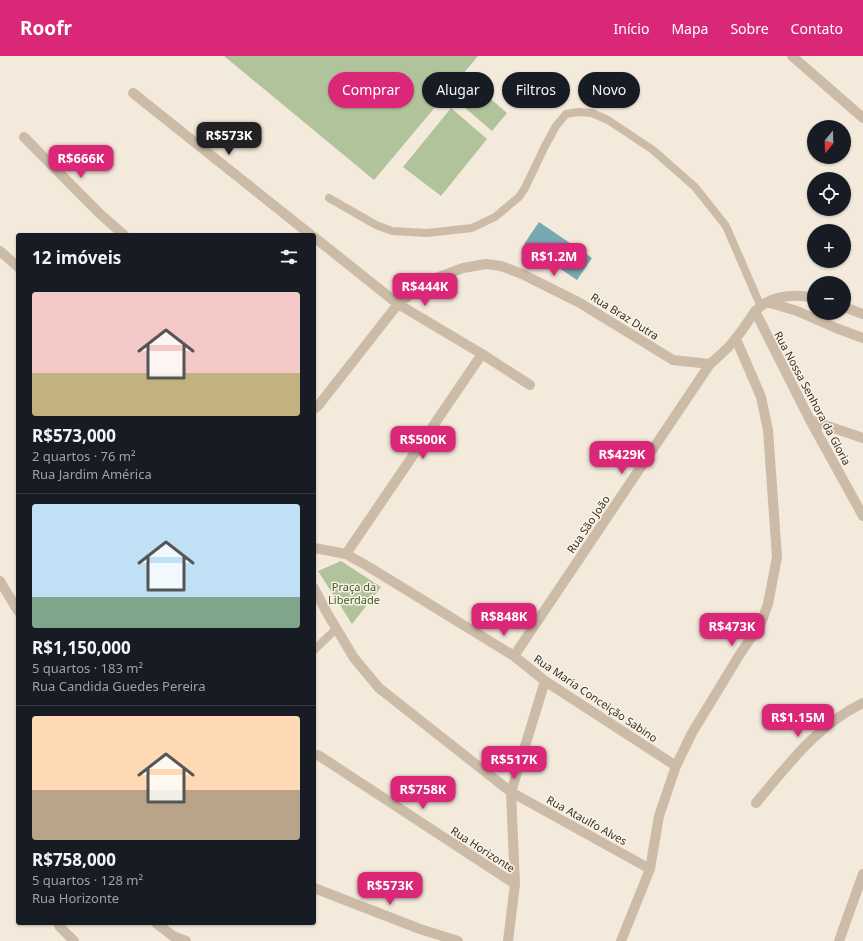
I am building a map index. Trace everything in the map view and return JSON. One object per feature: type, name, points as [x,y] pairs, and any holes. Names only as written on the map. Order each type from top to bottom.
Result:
[{"type":"street","points":[[792,56],[863,118]]},
{"type":"street","points":[[133,93],[308,233]]},
{"type":"street","points":[[24,137],[99,213],[122,233]]},
{"type":"street","points":[[316,239],[398,304],[482,354],[530,385]]},
{"type":"street","points":[[0,251],[16,265]]},
{"type":"street","name":"Rua Braz Dutra","points":[[316,405],[398,304],[428,281],[463,268],[486,264],[501,266],[522,274],[580,303],[673,360],[710,364]]},
{"type":"street","points":[[761,307],[786,296],[807,297]]},
{"type":"street","points":[[761,307],[797,311],[863,338]]},
{"type":"street","name":"Rua São João","points":[[514,656],[710,364],[736,339],[761,307]]},
{"type":"street","name":"Rua Nossa Senhora da Gloria","points":[[761,307],[810,420],[863,516]]},
{"type":"street","points":[[851,310],[863,314]]},
{"type":"street","points":[[620,941],[650,869],[660,816],[676,766],[692,733],[761,622],[768,604],[777,557],[768,430],[761,397],[736,339]]},
{"type":"street","points":[[346,554],[482,354]]},
{"type":"street","points":[[810,420],[863,438]]},
{"type":"street","name":"Rua Maria Conceição Sabino","points":[[316,548],[346,554],[514,656],[546,680],[676,766]]},
{"type":"street","points":[[0,581],[16,608]]},
{"type":"street","points":[[316,592],[336,629]]},
{"type":"street","name":"Rua Ataulfo Alves","points":[[336,629],[354,658],[379,688],[511,792],[650,869]]},
{"type":"street","points":[[508,941],[516,884],[511,792],[546,680]]},
{"type":"street","points":[[756,803],[795,756],[831,722],[863,703]]},
{"type":"street","name":"Rua Horizonte","points":[[318,755],[516,884]]},
{"type":"street","points":[[843,939],[863,874]]},
{"type":"street","points":[[316,889],[420,929],[458,941]]},
{"type":"street","points":[[59,925],[74,941]]},
{"type":"street","points":[[159,925],[173,936],[186,941]]},
{"type":"lane","points":[[329,198],[376,225],[392,231],[427,233],[472,228],[495,218],[519,197],[556,126],[566,114],[578,112],[592,113],[608,120],[654,150],[695,187],[726,226],[761,307]]},
{"type":"lane","points":[[316,648],[336,629]]},
{"type":"green space","points":[[224,56],[478,56],[465,72],[422,72],[422,108],[434,108],[374,180]]},
{"type":"green space","points":[[494,102],[507,113],[492,131],[465,108],[494,108]]},
{"type":"green space","points":[[451,108],[487,139],[441,196],[403,167]]},
{"type":"green space","name":"Praça da Liberdade","points":[[341,561],[381,587],[352,624],[318,571]]},
{"type":"water","points":[[539,222],[592,258],[577,280],[524,244]]}]
